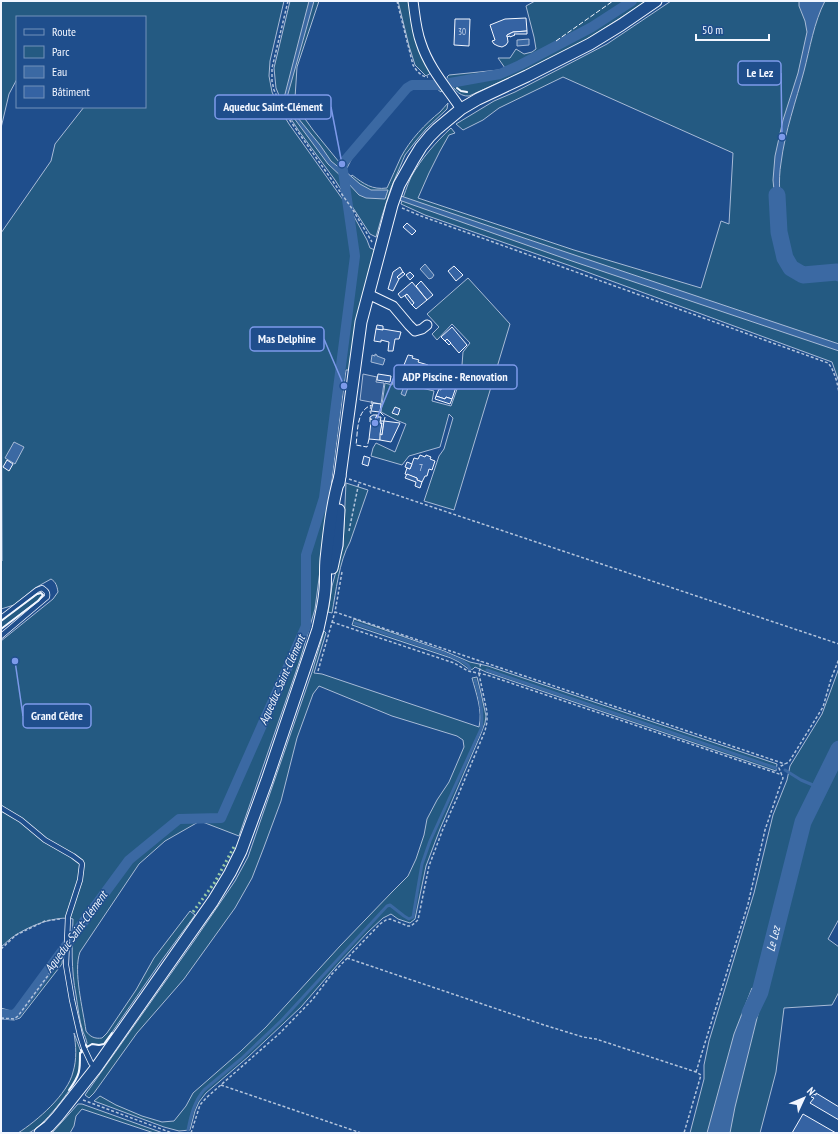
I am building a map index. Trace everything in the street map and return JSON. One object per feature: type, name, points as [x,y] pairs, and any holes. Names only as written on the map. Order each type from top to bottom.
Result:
[{"type":"street","points":[[413,1],[420,42],[437,74],[461,110]]},
{"type":"street","points":[[40,1133],[49,1126],[96,1068],[213,901],[238,858],[267,780],[321,618],[325,590],[329,535],[334,500],[340,476],[361,322],[392,206],[399,186],[409,166],[421,147],[437,129],[461,110],[478,99],[594,42],[656,1]]},
{"type":"street","points":[[368,294],[392,306],[415,331],[422,329],[427,325]]},
{"type":"lane","points":[[1,618],[37,590],[42,588],[48,594],[47,597],[1,636]]},
{"type":"lane","points":[[1,808],[21,820],[45,840],[82,864],[80,880],[68,918],[67,972],[76,1021],[84,1048],[91,1063],[96,1068]]},
{"type":"path","points":[[288,1],[272,68],[274,90],[284,112],[292,124],[353,210],[374,244],[380,247]]},
{"type":"path","points":[[396,1],[411,59],[415,68],[426,78],[437,74]]},
{"type":"path","points":[[392,206],[405,208],[421,216],[828,363],[838,387],[839,394]]},
{"type":"path","points":[[372,401],[370,411],[372,416]]},
{"type":"path","points":[[340,476],[839,644]]},
{"type":"path","points":[[349,532],[359,482]]},
{"type":"path","points":[[318,671],[332,622],[342,572]]},
{"type":"path","points":[[334,612],[785,764]]},
{"type":"path","points":[[332,622],[454,662],[468,671],[782,775]]},
{"type":"path","points":[[696,1072],[748,904],[764,830],[781,783],[782,775],[779,768],[789,762],[823,707],[831,679],[839,659]]},
{"type":"path","points":[[192,1133],[200,1105],[206,1098],[280,1033],[332,974],[380,924],[390,919],[411,926],[418,920],[429,866],[443,829],[485,731],[487,712],[479,674],[481,661]]},
{"type":"path","points":[[1,949],[16,936],[45,921],[68,918]]},
{"type":"path","points":[[1,1018],[14,1019],[18,1016],[67,951]]},
{"type":"path","points":[[347,958],[544,1025],[583,1037],[596,1039],[696,1072],[701,1076],[684,1133]]},
{"type":"path","points":[[220,1085],[361,1133]]},
{"type":"path","points":[[74,1096],[89,1103],[172,1133]]},
{"type":"green space","points":[[1,1],[284,1],[270,61],[269,76],[272,92],[289,124],[351,211],[370,248],[375,250],[356,324],[349,370],[346,370],[315,609],[300,660],[239,836],[200,821],[165,841],[139,864],[80,952],[78,960],[78,980],[86,1031],[89,1035],[95,1038],[102,1038],[107,1033],[136,990],[154,958],[190,911],[195,915],[104,1044],[92,1044],[87,1047],[80,1018],[73,976],[73,919],[66,918],[43,922],[14,936],[1,947],[1,641],[53,599],[58,592],[56,584],[51,579],[35,588],[14,605],[1,609],[1,233],[51,161],[55,144],[83,108],[146,108],[146,16],[16,16],[16,81],[9,94],[1,128]]},
{"type":"green space","points":[[290,1],[319,1],[297,67],[295,98],[298,109],[345,171],[339,176],[348,182],[352,175],[368,186],[387,188],[401,157],[413,138],[448,103],[447,109],[426,129],[405,155],[391,188],[376,237],[370,234],[335,180],[299,131],[285,110],[276,88],[274,68]]},
{"type":"green space","points":[[398,1],[409,1],[431,73],[426,76],[415,65]]},
{"type":"green space","points":[[535,1],[647,1],[581,43],[543,63],[469,96],[459,93],[447,77],[449,75],[499,70],[505,68],[498,58],[510,58],[516,49],[524,54],[532,52],[536,49],[526,6]]},
{"type":"green space","points":[[671,1],[839,1],[839,382],[832,362],[568,265],[425,215],[401,204],[415,170],[429,151],[451,128],[455,133],[449,135],[418,198],[574,250],[701,288],[721,221],[729,224],[733,153],[563,77],[499,108],[483,120],[463,130],[456,124],[494,101],[515,92],[607,44]]},
{"type":"green space","points":[[414,81],[435,82],[438,83],[442,90],[441,92],[433,87],[426,87],[408,90],[353,156],[347,168],[341,161],[394,97],[408,84]]},
{"type":"green space","points":[[468,278],[510,324],[454,510],[424,501],[439,456],[444,449],[453,418],[449,414],[440,447],[409,456],[402,465],[371,456],[376,443],[395,452],[406,424],[381,412],[385,383],[392,385],[395,371],[404,373],[401,383],[434,391],[432,401],[451,406],[461,378],[463,352],[470,343],[452,324],[437,340],[432,334],[439,327],[427,314]]},
{"type":"green space","points":[[346,483],[368,490],[343,558],[332,613],[328,612],[332,586],[343,546]]},
{"type":"green space","points":[[41,593],[43,595],[42,597],[1,629],[1,621],[36,595]]},
{"type":"green space","points":[[354,619],[444,651],[470,662],[488,666],[777,764],[776,771],[475,667],[470,670],[451,658],[352,625]]},
{"type":"green space","points":[[324,631],[326,633],[314,673],[322,674],[479,727],[480,708],[472,678],[477,677],[486,716],[485,723],[426,866],[415,919],[410,923],[398,919],[391,914],[383,918],[368,932],[301,1007],[248,1057],[206,1093],[199,1102],[195,1111],[190,1130],[179,1131],[164,1127],[94,1101],[100,1096],[116,1105],[142,1116],[162,1122],[174,1121],[186,1106],[193,1093],[266,1027],[340,946],[408,876],[416,859],[424,835],[427,819],[449,782],[464,747],[463,740],[457,736],[392,716],[319,686],[313,694],[297,738],[281,801],[264,847],[252,878],[235,908],[184,979],[137,1033],[94,1093],[89,1098],[85,1095],[194,941],[235,881],[248,857],[312,672]]},
{"type":"green space","points":[[839,668],[839,919],[828,939],[839,947],[839,992],[832,1005],[784,1008],[776,1072],[760,1133],[690,1133],[704,1079],[704,1065],[709,1041],[754,893],[773,815],[787,780],[790,766],[822,714]]},
{"type":"green space","points":[[63,948],[62,964],[20,1018],[14,1020],[1,1019],[1,1008],[11,1011],[15,1010]]},
{"type":"green space","points":[[74,1033],[81,1052],[80,1070],[75,1081],[64,1098],[41,1124],[28,1133],[18,1133],[34,1122],[51,1106],[65,1089],[70,1080],[76,1057]]},
{"type":"green space","points":[[78,1104],[82,1104],[163,1133],[154,1133],[82,1109],[76,1116],[74,1126],[70,1133],[52,1133]]},
{"type":"shaded area","points":[[363,374],[377,377],[376,382],[384,383],[381,404],[360,400]]},
{"type":"water","points":[[309,1],[314,1],[286,101],[331,161],[342,170],[344,179],[328,164],[291,114],[284,101]]},
{"type":"water","points":[[799,1],[825,1],[815,26],[785,139],[780,176],[782,217],[777,220],[773,180],[775,156],[783,120],[798,73],[807,32],[805,21],[799,6]]},
{"type":"water","points":[[529,39],[529,45],[517,46],[517,40]]},
{"type":"water","points":[[345,171],[360,184],[371,190],[388,190],[385,199],[366,198],[359,195],[347,182]]},
{"type":"water","points":[[401,196],[839,344],[839,351],[569,260],[399,200]]},
{"type":"water","points":[[425,264],[434,275],[432,278],[429,279],[420,269]]},
{"type":"water","points":[[375,354],[385,359],[383,365],[371,362],[372,355],[375,356]]},
{"type":"water","points":[[406,381],[410,382],[405,396],[401,394]]},
{"type":"water","points":[[14,442],[24,447],[15,464],[5,458]]},
{"type":"water","points":[[752,988],[763,994],[730,1133],[707,1133],[734,1034]]},
{"type":"building","points":[[526,18],[527,31],[513,32],[507,35],[508,42],[502,47],[494,44],[492,41],[495,40],[490,25],[505,19]]},
{"type":"building","points":[[455,19],[470,19],[469,46],[454,45]]},
{"type":"building","points":[[527,31],[527,34],[514,34],[515,35],[507,37],[507,35],[513,32]]},
{"type":"building","points":[[407,223],[416,231],[412,235],[403,227]]},
{"type":"building","points":[[454,266],[463,275],[456,281],[448,271]]},
{"type":"building","points":[[400,267],[403,272],[397,277],[399,279],[393,291],[388,289],[393,272]]},
{"type":"building","points":[[403,272],[405,274],[399,279],[397,277]]},
{"type":"building","points":[[410,272],[414,276],[410,280],[406,275]]},
{"type":"building","points":[[421,281],[433,295],[427,300],[416,286]]},
{"type":"building","points":[[412,282],[427,300],[416,309],[412,305],[414,303],[407,294],[401,298],[398,294]]},
{"type":"building","points":[[407,294],[414,303],[412,305],[405,296]]},
{"type":"building","points":[[377,325],[383,326],[383,330],[376,329]]},
{"type":"building","points":[[452,327],[467,345],[459,353],[447,339],[445,341],[441,337]]},
{"type":"building","points":[[376,329],[401,332],[399,339],[395,339],[393,351],[388,351],[389,342],[381,340],[381,342],[374,341]]},
{"type":"building","points":[[447,339],[451,343],[449,345],[445,341]]},
{"type":"building","points":[[408,355],[419,360],[418,362],[428,365],[424,376],[402,370]]},
{"type":"building","points":[[378,374],[391,376],[390,382],[377,380]]},
{"type":"building","points":[[444,380],[457,384],[452,399],[446,397],[445,399],[436,396],[439,389],[441,390]]},
{"type":"building","points":[[436,396],[445,399],[446,397],[452,399],[450,404],[435,399]]},
{"type":"building","points":[[373,403],[381,404],[380,412],[371,411]]},
{"type":"building","points":[[395,407],[400,409],[398,415],[392,413]]},
{"type":"building","points":[[373,415],[377,415],[375,420],[370,419]]},
{"type":"building","points":[[377,415],[378,417],[381,417],[380,423],[382,423],[380,440],[369,439],[370,419],[375,420]]},
{"type":"building","points":[[380,421],[384,421],[382,435],[380,434],[382,423],[380,423]]},
{"type":"building","points":[[384,421],[400,423],[391,442],[380,440],[380,434],[382,435]]},
{"type":"building","points":[[420,455],[431,457],[430,459],[435,461],[432,470],[429,469],[427,476],[425,476],[422,482],[417,480],[417,478],[405,474],[407,468],[410,469],[414,458],[418,459]]},
{"type":"building","points":[[364,456],[370,458],[368,466],[362,464]]},
{"type":"building","points":[[7,460],[13,464],[9,471],[3,467]]},
{"type":"building","points":[[407,462],[412,464],[410,469],[405,467]]},
{"type":"building","points":[[407,474],[422,482],[420,488],[415,486],[416,482],[405,478]]},
{"type":"building","points":[[816,1093],[839,1107],[839,1120],[810,1103],[814,1098],[811,1097],[813,1094],[816,1095]]},
{"type":"building","points":[[803,1114],[836,1133],[792,1133]]},
{"type":"waterway","name":"Aqueduc Saint-Clément","points":[[1,1014],[14,1015],[18,1011],[129,860],[179,819],[221,818],[306,626],[306,555],[324,498],[355,256],[342,164],[407,88],[412,85],[439,85],[500,74],[592,27],[632,1]]},
{"type":"waterway","name":"Le Lez","points":[[777,195],[779,232],[785,258],[791,268],[803,275],[839,273]]},
{"type":"waterway","points":[[355,623],[444,653],[462,661],[468,665],[470,669]]},
{"type":"waterway","points":[[487,670],[776,768]]},
{"type":"waterway","points":[[188,1130],[195,1104],[204,1090],[241,1059],[282,1020],[387,906],[390,905],[409,919],[413,917],[422,864],[430,841],[481,729],[481,704],[475,680]]},
{"type":"waterway","name":"Le Lez","points":[[750,1013],[760,992],[803,822],[839,749]]},
{"type":"waterway","points":[[785,770],[801,780],[820,788]]},
{"type":"hedge","points":[[193,912],[215,882],[235,845]]},
{"type":"fence","points":[[556,41],[613,1]]},
{"type":"fence","points":[[369,439],[367,447],[356,445],[360,416],[363,411],[372,405]]},
{"type":"fence","points":[[380,412],[385,417],[384,421]]},
{"type":"wall","points":[[457,88],[461,91],[467,92]]},
{"type":"wall","points":[[1,621],[37,594],[41,593],[43,595],[38,601],[1,629]]},
{"type":"wall","points":[[86,1045],[87,1047],[92,1044],[104,1044],[112,1033]]},
{"type":"wall","points":[[69,1090],[79,1073],[81,1050]]},
{"type":"place","name":"Le Lez","points":[[782,137]]},
{"type":"place","name":"Aqueduc Saint-Clément","points":[[342,164]]},
{"type":"place","name":"Mas Delphine","points":[[344,386]]},
{"type":"place","name":"ADP Piscine - Renovation","points":[[375,423]]},
{"type":"place","name":"Grand Cêdre","points":[[15,661]]}]
